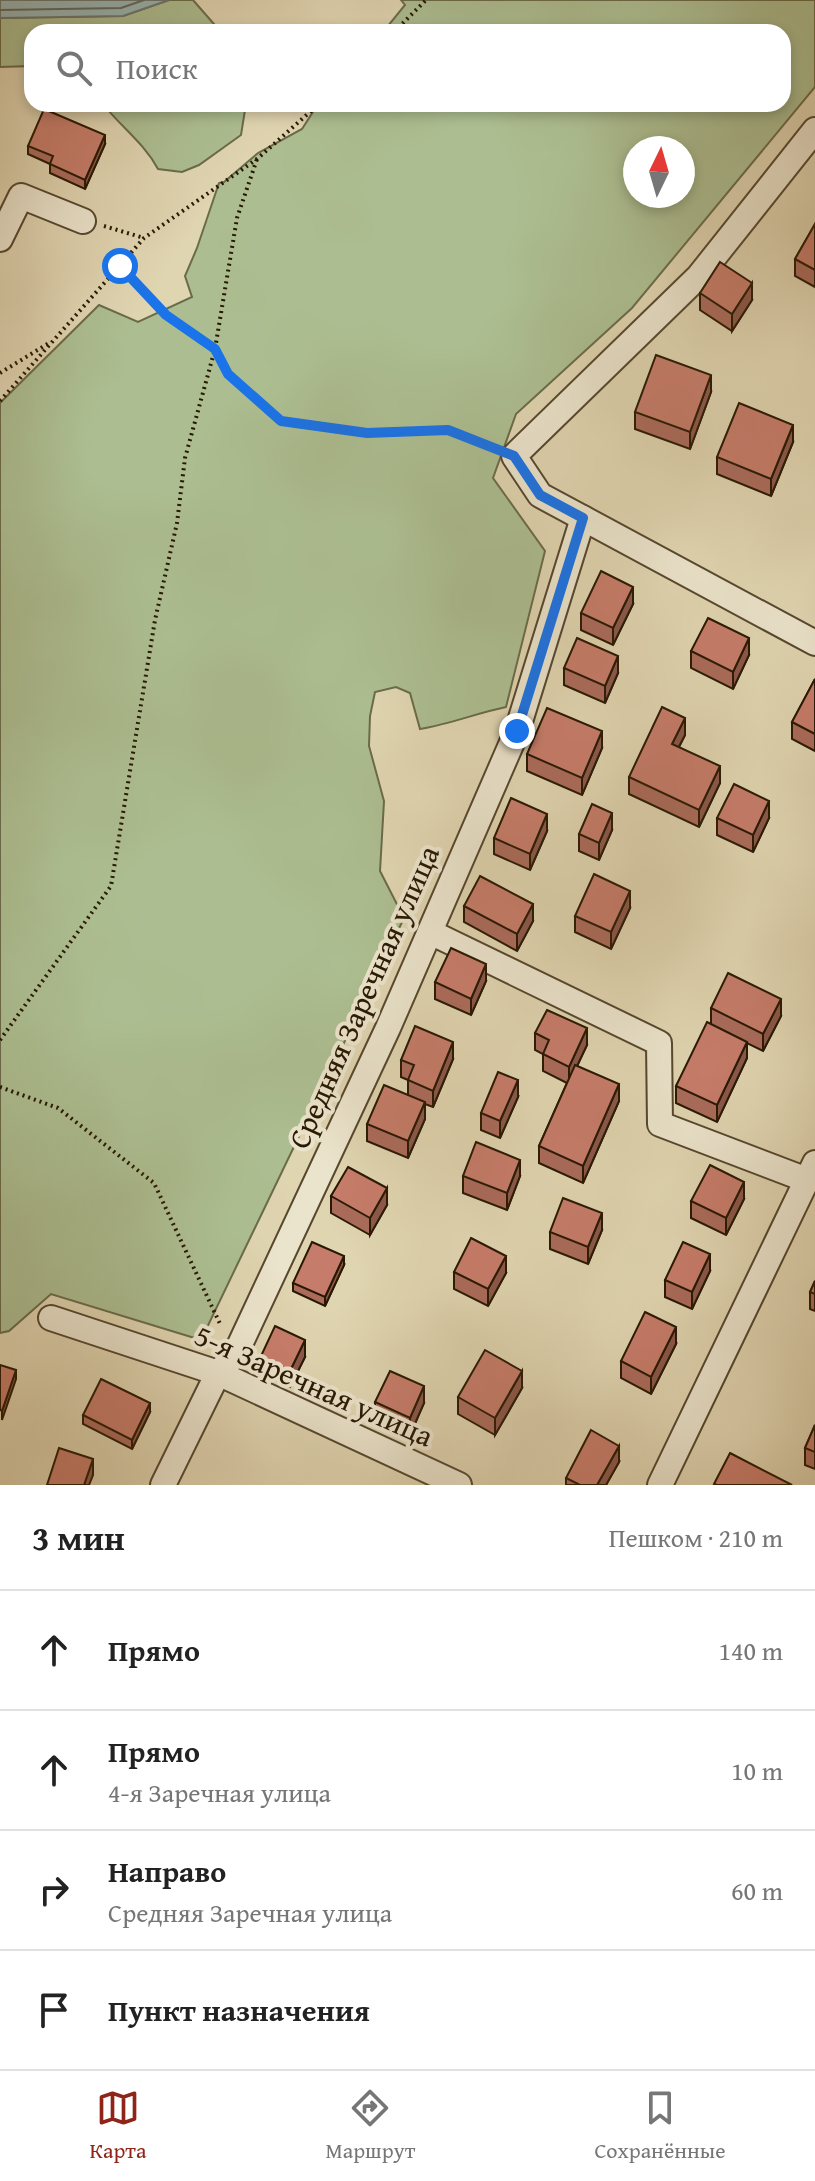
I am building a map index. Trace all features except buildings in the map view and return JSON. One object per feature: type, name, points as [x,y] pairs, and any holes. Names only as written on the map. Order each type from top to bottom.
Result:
[{"type":"street","points":[[815,130],[699,276],[514,456],[540,495],[815,643]]},
{"type":"street","points":[[0,239],[21,196],[83,221]]},
{"type":"street","name":"Средняя Заречная улица","points":[[163,1485],[226,1364],[388,1028],[430,932],[517,731],[583,518]]},
{"type":"street","points":[[430,932],[659,1043],[660,1124],[811,1172],[660,1485]]},
{"type":"street","name":"5-я Заречная улица","points":[[51,1318],[226,1364],[459,1485]]},
{"type":"path","points":[[402,24],[426,0]]},
{"type":"path","points":[[0,401],[144,238],[257,159],[310,112]]},
{"type":"path","points":[[0,1040],[111,886],[155,620],[177,523],[185,458],[215,349],[237,218],[257,159]]},
{"type":"path","points":[[83,221],[144,238]]},
{"type":"path","points":[[120,266],[166,315],[215,349],[228,374],[281,421],[367,433],[448,430],[514,456]]},
{"type":"path","points":[[0,373],[54,340]]},
{"type":"path","points":[[0,1087],[58,1108],[154,1183],[226,1364]]},
{"type":"green space","points":[[169,0],[193,0],[214,24],[24,24],[24,66],[0,67],[0,18],[123,16]]},
{"type":"green space","points":[[401,0],[815,0],[815,87],[632,308],[516,414],[493,478],[545,551],[506,707],[420,729],[410,693],[396,687],[375,692],[369,746],[384,801],[380,871],[404,918],[201,1340],[51,1294],[9,1331],[0,1333],[0,403],[99,305],[138,322],[192,297],[185,276],[219,183],[258,153],[302,129],[313,112],[791,112],[791,24],[390,24],[405,5]]},
{"type":"green space","points":[[110,112],[245,112],[241,135],[199,165],[182,172],[158,169]]},
{"type":"water","points":[[0,0],[169,0],[123,16],[0,18]]},
{"type":"route","points":[[120,266],[166,315],[215,349],[228,374],[281,421],[367,433],[448,430],[514,456],[540,495],[583,518],[517,731]]}]
